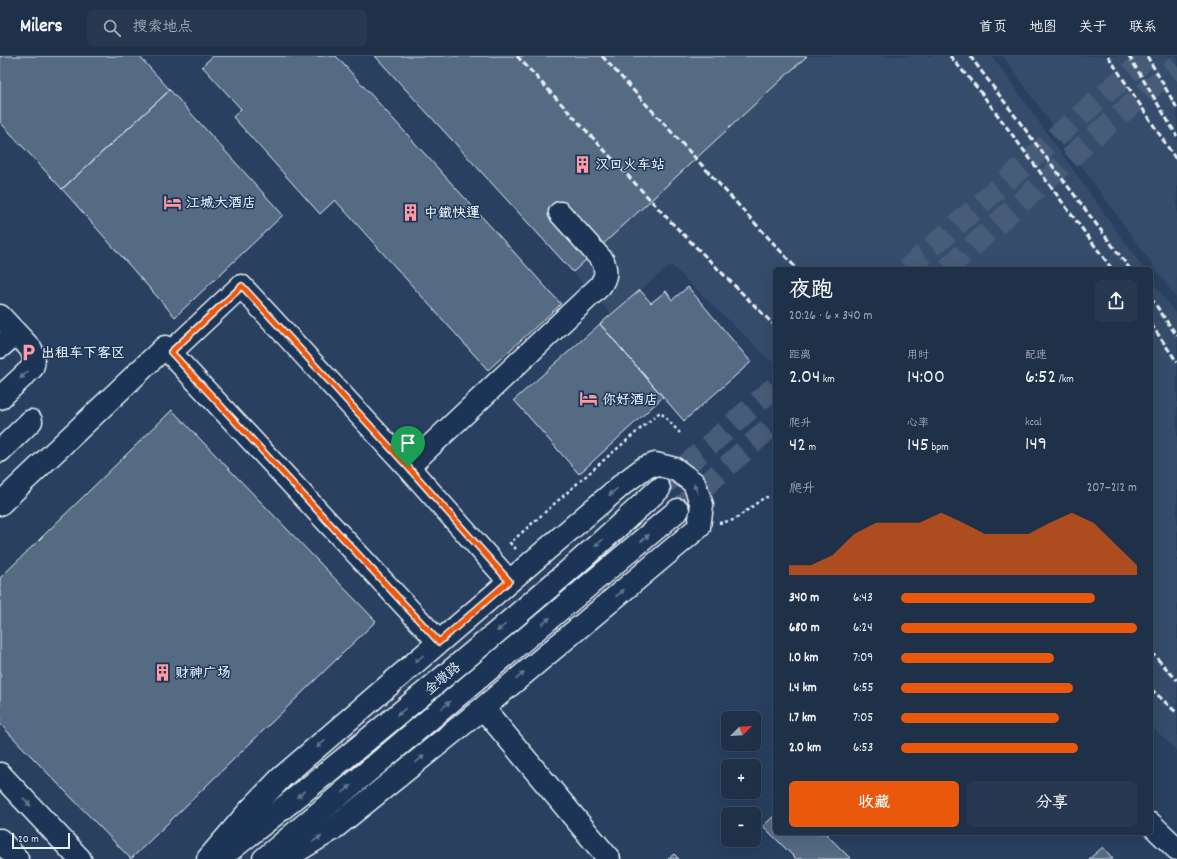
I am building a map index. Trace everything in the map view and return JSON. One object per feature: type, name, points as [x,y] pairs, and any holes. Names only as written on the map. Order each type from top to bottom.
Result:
[{"type":"street","points":[[408,467],[600,286],[605,279],[606,270],[603,261],[560,213]]},
{"type":"street","points":[[171,352],[242,286],[408,467],[509,581]]},
{"type":"street","points":[[0,316],[31,349],[34,356],[32,368],[0,398]]},
{"type":"street","points":[[0,347],[16,332]]},
{"type":"street","points":[[0,504],[165,346],[439,642]]},
{"type":"street","points":[[0,451],[31,421]]},
{"type":"street","points":[[208,859],[251,809],[281,778],[624,483],[644,468],[655,464],[675,469],[694,483],[702,505],[699,527],[483,708],[332,829],[284,859]]},
{"type":"street","name":"金墩路","points":[[219,859],[295,799],[465,659],[561,578],[659,489]]},
{"type":"street","name":"金墩路","points":[[264,859],[678,510]]},
{"type":"street","points":[[483,708],[610,859]]},
{"type":"street","points":[[0,774],[80,859]]},
{"type":"street","points":[[1153,826],[1177,849]]},
{"type":"street","points":[[0,840],[17,859]]},
{"type":"path","points":[[530,564],[510,543],[605,459],[660,412],[680,433]]},
{"type":"path","points":[[699,527],[734,520],[765,497],[773,498]]},
{"type":"shaded area","points":[[376,56],[992,56],[1143,267],[773,267],[773,363],[671,265],[611,314]]},
{"type":"shaded area","points":[[1003,56],[1177,56],[1177,299]]},
{"type":"shaded area","points":[[1153,282],[1177,316],[1177,751],[1153,728]]},
{"type":"building","points":[[0,56],[139,56],[170,90],[62,189],[0,122]]},
{"type":"building","name":"中鐵快運","points":[[213,56],[336,56],[561,304],[488,370],[335,200],[320,214],[233,117],[241,109],[202,66]]},
{"type":"building","name":"汉口火车站","points":[[375,56],[807,56],[573,272]]},
{"type":"building","name":"江城大酒店","points":[[170,90],[283,215],[175,317],[62,189]]},
{"type":"building","points":[[688,287],[751,362],[684,421],[600,324],[640,290],[651,303],[666,291],[672,300]]},
{"type":"building","name":"你好酒店","points":[[600,324],[663,397],[579,474],[514,400]]},
{"type":"building","name":"财神广场","points":[[172,410],[376,621],[131,859],[0,724],[0,578]]},
{"type":"building","points":[[773,817],[773,835],[827,835],[851,859],[796,859],[763,826]]},
{"type":"building","points":[[1103,847],[1113,859],[1089,859]]},
{"type":"building","points":[[674,854],[679,859],[668,859]]},
{"type":"tunnel","points":[[909,267],[1149,56]]},
{"type":"tunnel","points":[[949,267],[1091,139],[1177,66]]},
{"type":"tunnel","points":[[659,489],[773,389]]},
{"type":"tunnel","points":[[678,510],[773,425]]},
{"type":"railway","points":[[517,56],[670,221],[773,324]]},
{"type":"railway","points":[[602,56],[795,267]]},
{"type":"railway","points":[[950,56],[979,90],[1111,267]]},
{"type":"railway","points":[[970,56],[1128,267]]},
{"type":"railway","points":[[1108,56],[1177,161]]},
{"type":"railway","points":[[1129,56],[1177,136]]},
{"type":"railway","points":[[1147,56],[1177,108]]},
{"type":"railway","points":[[1153,301],[1177,336]]},
{"type":"railway","points":[[1153,327],[1177,362]]},
{"type":"railway","points":[[1153,654],[1177,680]]},
{"type":"railway","points":[[1153,691],[1177,713]]},
{"type":"place","name":"汉口火车站","points":[[582,164]]},
{"type":"place","name":"江城大酒店","points":[[173,202]]},
{"type":"place","name":"中鐵快運","points":[[411,212]]},
{"type":"place","name":"出租车下客区","points":[[28,352]]},
{"type":"place","name":"你好酒店","points":[[589,399]]},
{"type":"place","name":"财神广场","points":[[162,672]]},
{"type":"route","points":[[242,286],[408,467],[509,581],[439,642],[171,352],[242,286]]}]
